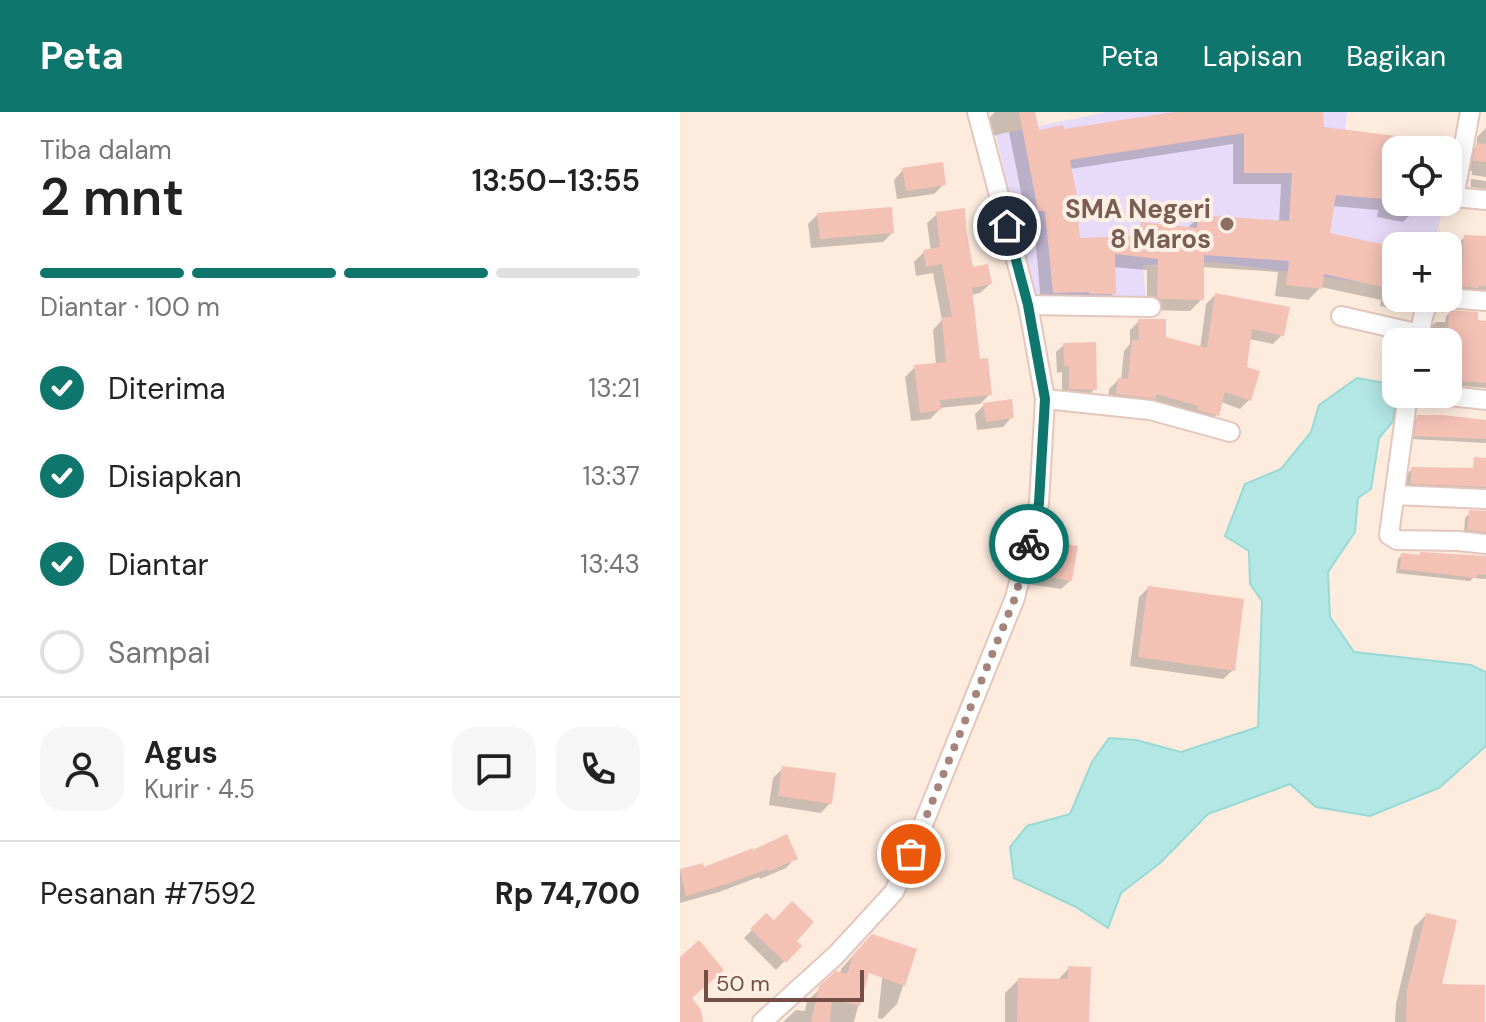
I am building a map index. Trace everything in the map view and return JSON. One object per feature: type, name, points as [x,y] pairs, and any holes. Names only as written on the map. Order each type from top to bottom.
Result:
[{"type":"street","points":[[762,1022],[836,955],[894,892],[1015,598],[1039,503],[1045,399],[1028,305],[977,112]]},
{"type":"street","points":[[1470,112],[1454,197],[1486,200]]},
{"type":"street","points":[[1462,299],[1486,301]]},
{"type":"street","points":[[1028,305],[1151,307]]},
{"type":"street","points":[[1341,316],[1384,328]]},
{"type":"street","points":[[1462,397],[1486,400]]},
{"type":"street","points":[[1045,399],[1150,410],[1230,432]]},
{"type":"street","points":[[1406,408],[1389,535],[1392,538],[1486,544]]},
{"type":"street","points":[[1394,495],[1486,499]]},
{"type":"shaded area","name":"SMA Negeri 8 Maros","points":[[1107,112],[1347,112],[1343,153],[1382,158],[1382,216],[1441,216],[1437,232],[1382,232],[1382,285],[1216,262],[1143,265],[1146,300],[1032,296],[996,135]]},
{"type":"water","points":[[1357,378],[1382,382],[1382,408],[1394,408],[1393,421],[1379,438],[1371,489],[1358,498],[1355,532],[1328,572],[1330,617],[1354,652],[1471,665],[1486,672],[1486,746],[1439,788],[1370,816],[1316,807],[1290,784],[1208,814],[1160,863],[1121,893],[1108,928],[1076,907],[1014,878],[1010,847],[1027,826],[1070,814],[1092,762],[1109,738],[1136,740],[1181,752],[1258,727],[1262,601],[1250,584],[1249,551],[1225,536],[1245,484],[1281,469],[1311,432],[1319,405]]},
{"type":"building","points":[[1019,112],[1035,112],[1039,130],[1173,112],[1323,112],[1324,127],[1396,136],[1382,136],[1382,199],[1336,195],[1330,233],[1382,244],[1382,287],[1324,274],[1322,289],[1286,285],[1289,261],[1204,255],[1204,300],[1160,299],[1157,297],[1158,259],[1115,254],[1116,294],[1053,293],[1045,211],[1038,211]],"holes":[[[1244,133],[1244,173],[1292,173],[1289,221],[1198,215],[1197,228],[1141,222],[1139,236],[1080,238],[1078,201],[1070,160]]]},
{"type":"building","points":[[1476,143],[1486,144],[1486,162],[1473,161]]},
{"type":"building","points":[[943,162],[946,185],[906,191],[902,168]]},
{"type":"building","points":[[892,207],[894,233],[820,239],[817,213]]},
{"type":"building","points":[[965,208],[973,267],[988,264],[992,284],[972,288],[980,359],[988,358],[992,395],[940,400],[941,410],[920,413],[914,365],[946,362],[942,318],[952,317],[942,264],[926,267],[923,250],[940,247],[936,212]]},
{"type":"building","points":[[1464,235],[1486,236],[1486,286],[1462,287]]},
{"type":"building","points":[[1215,293],[1290,307],[1284,336],[1252,329],[1247,367],[1260,371],[1251,401],[1225,392],[1219,416],[1197,410],[1198,406],[1156,394],[1156,399],[1116,394],[1118,378],[1128,379],[1132,340],[1139,340],[1138,319],[1166,319],[1166,337],[1207,348]]},
{"type":"building","points":[[1449,312],[1478,312],[1478,320],[1486,321],[1486,383],[1462,381],[1462,328],[1448,328]]},
{"type":"building","points":[[1096,342],[1097,390],[1069,389],[1069,366],[1064,366],[1063,343]]},
{"type":"building","points":[[1012,399],[1014,418],[986,422],[983,403]]},
{"type":"building","points":[[1417,415],[1486,420],[1486,439],[1414,436]]},
{"type":"building","points":[[1474,457],[1486,458],[1486,487],[1411,484],[1411,467],[1473,468]]},
{"type":"building","points":[[1469,510],[1486,511],[1486,532],[1467,530]]},
{"type":"building","points":[[1042,540],[1078,546],[1072,581],[1037,575]]},
{"type":"building","points":[[1420,552],[1486,556],[1486,575],[1477,574],[1476,578],[1400,569],[1401,553],[1420,555]]},
{"type":"building","points":[[1148,586],[1244,599],[1235,671],[1138,657]]},
{"type":"building","points":[[782,766],[836,773],[832,804],[778,796]]},
{"type":"building","points":[[787,834],[798,859],[686,896],[680,869],[703,863],[704,867]]},
{"type":"building","points":[[792,901],[814,922],[797,941],[802,946],[786,963],[750,929],[766,913],[774,920]]},
{"type":"building","points":[[1426,913],[1457,920],[1442,984],[1485,985],[1485,1022],[1406,1022],[1407,990]]},
{"type":"building","points":[[872,934],[917,949],[905,986],[869,973],[860,1006],[832,999],[830,1022],[811,1022],[819,986],[836,971],[847,974],[854,954]]},
{"type":"building","points":[[699,940],[724,970],[692,998],[701,1010],[703,1022],[680,1022],[680,957]]},
{"type":"building","points":[[1068,966],[1091,967],[1089,1022],[1017,1022],[1018,978],[1068,979]]},
{"type":"way so far","points":[[911,854],[1015,598],[1029,544]]},
{"type":"place","name":"SMA Negeri 8 Maros","points":[[1227,224]]},
{"type":"route","points":[[1007,226],[1028,305],[1045,399],[1039,503],[1029,544]]}]
